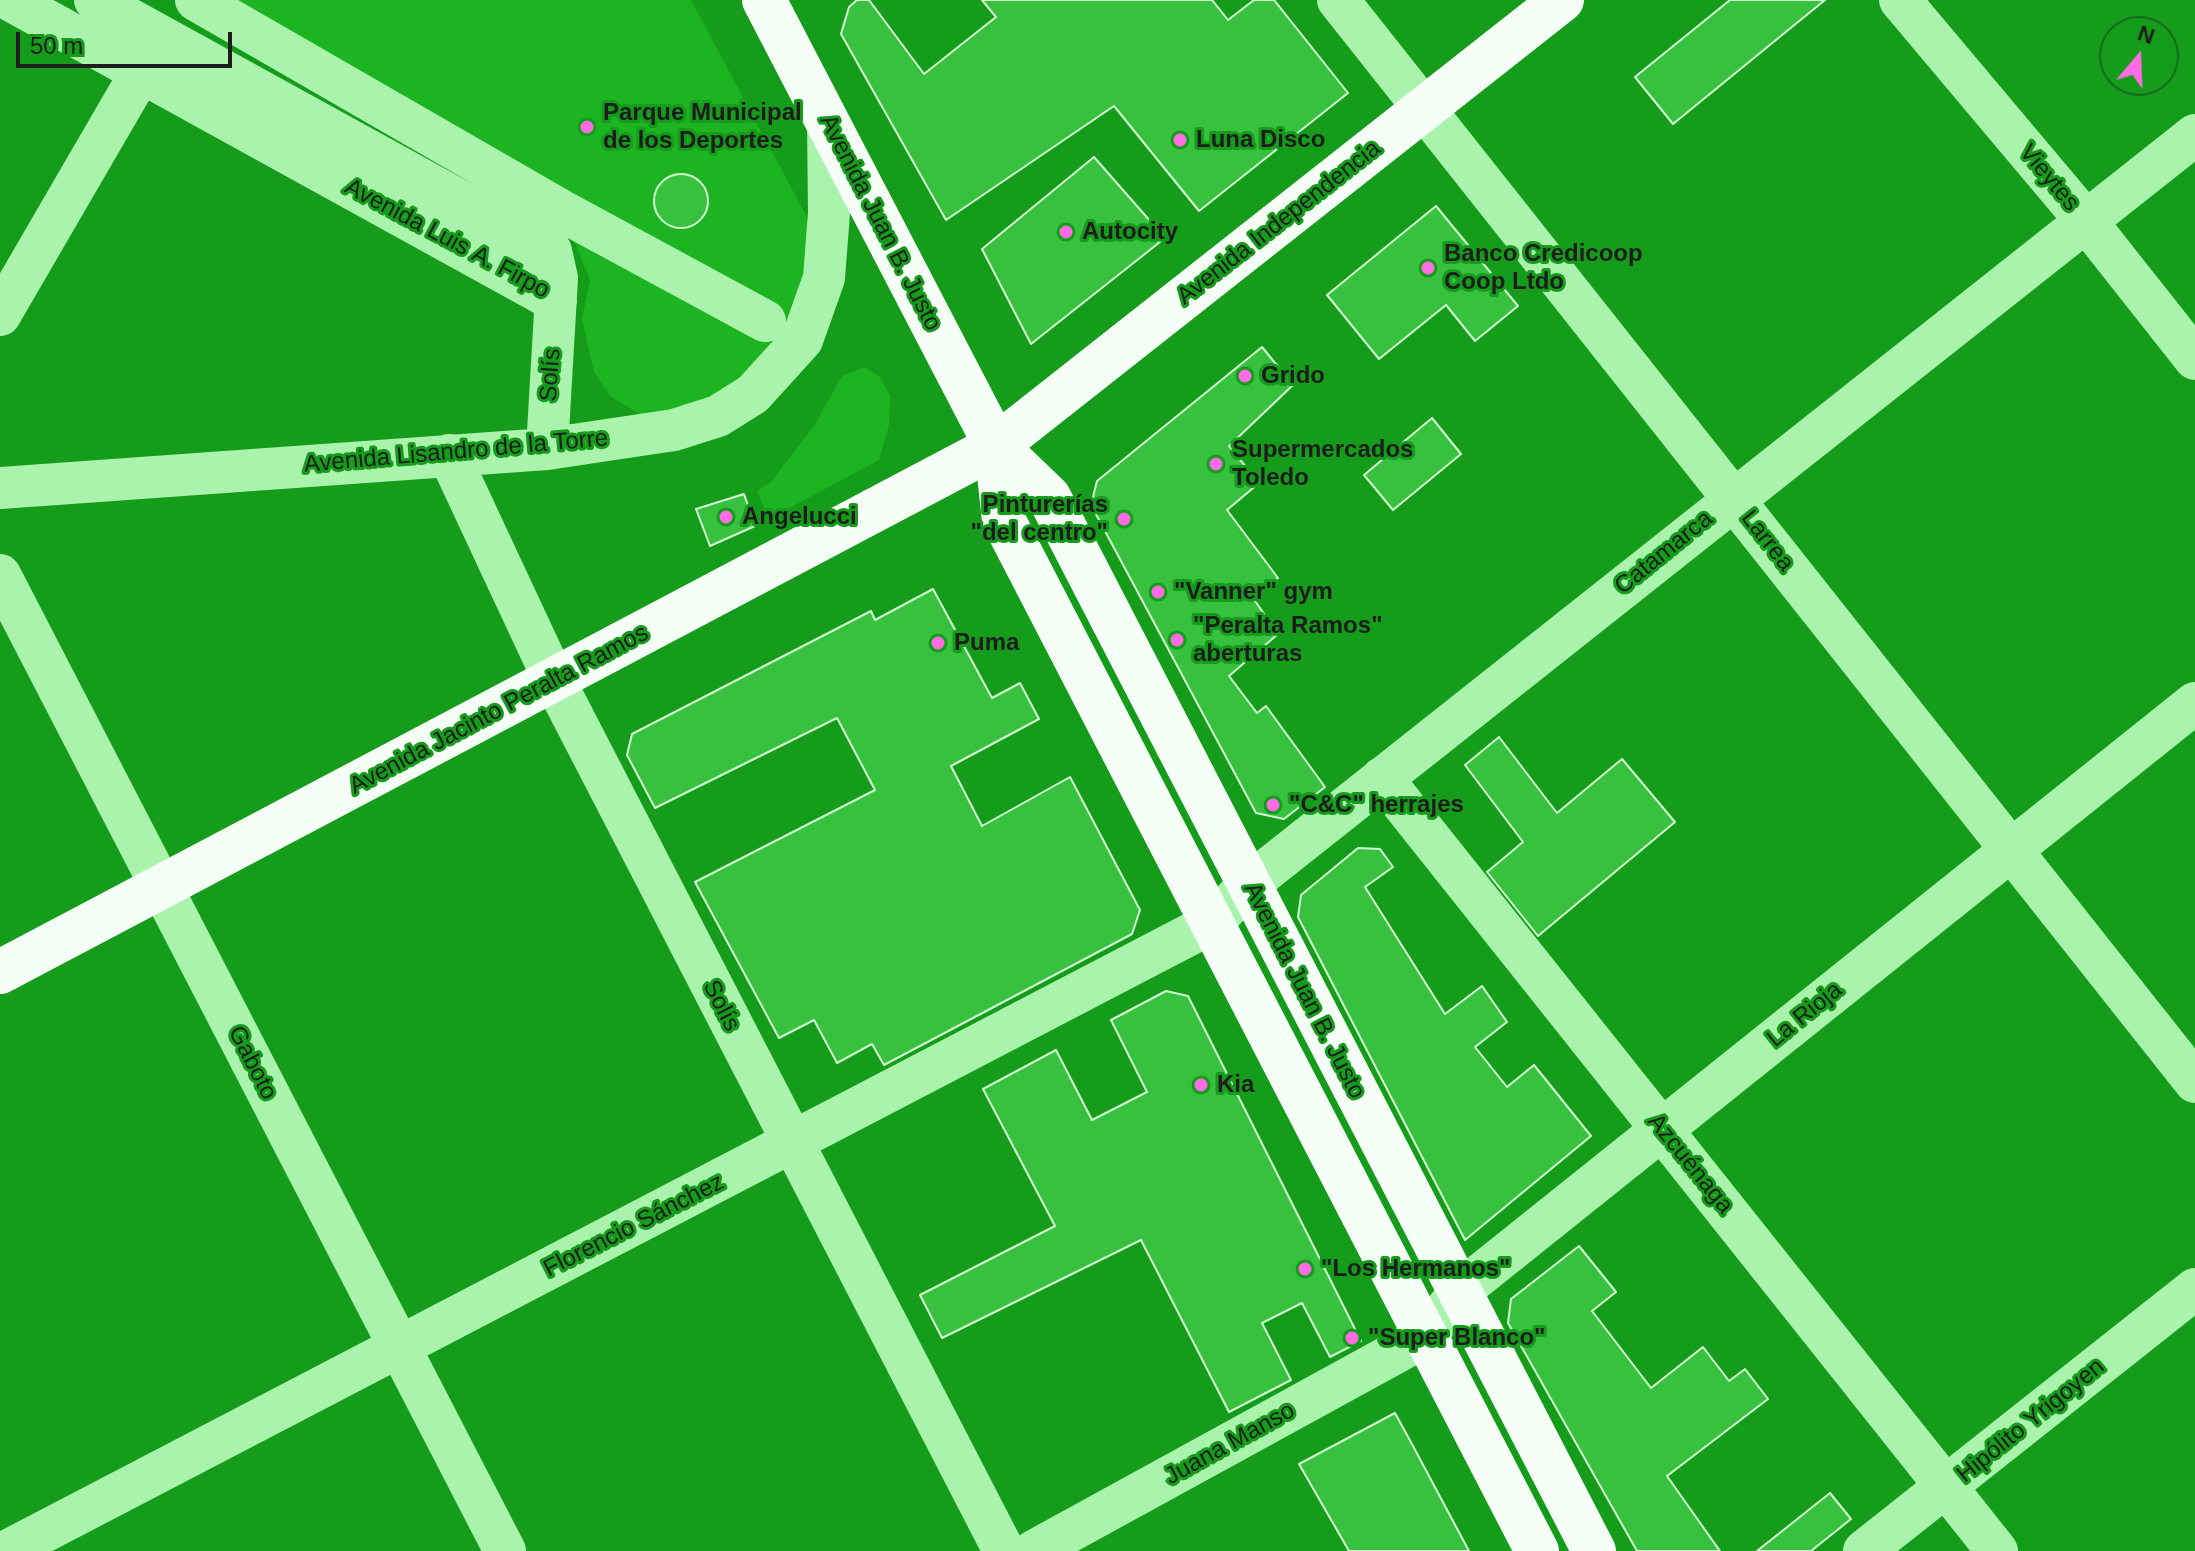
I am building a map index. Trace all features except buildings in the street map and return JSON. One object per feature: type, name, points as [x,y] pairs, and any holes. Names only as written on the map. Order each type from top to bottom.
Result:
[{"type":"main road","name":"Avenida Independencia","points":[[996,446],[1562,0]]},
{"type":"main road","name":"Avenida Juan B. Justo","points":[[777,5],[828,122],[996,446],[1049,497],[1594,1551]]},
{"type":"main road","name":"Avenida Juan B. Justo","points":[[996,446],[1004,521],[1537,1551]]},
{"type":"main road","name":"Avenida Jacinto Peralta Ramos","points":[[0,972],[555,682],[996,446]]},
{"type":"street","name":"Avenida Luis A. Firpo","points":[[10,0],[556,301],[557,278],[551,251],[95,0]]},
{"type":"street","points":[[196,0],[562,211],[765,321]]},
{"type":"street","name":"Larrea","points":[[1338,0],[2195,1082]]},
{"type":"street","name":"Vieytes","points":[[1900,0],[2086,221],[2195,359]]},
{"type":"street","points":[[0,315],[162,37]]},
{"type":"street","name":"Avenida Lisandro de la Torre","points":[[0,488],[547,449],[674,430],[718,416],[753,394],[802,340],[824,278],[829,213],[828,122]]},
{"type":"street","name":"Catamarca","points":[[1249,884],[2195,135]]},
{"type":"street","name":"Solís","points":[[547,449],[556,301]]},
{"type":"street","name":"Solís","points":[[449,455],[555,682],[791,1144],[1004,1551]]},
{"type":"street","name":"Gaboto","points":[[0,575],[505,1551]]},
{"type":"street","name":"La Rioja","points":[[1426,1336],[1460,1291],[1664,1131],[2010,848],[2195,703]]},
{"type":"street","name":"Azcuénaga","points":[[1382,778],[1997,1551]]},
{"type":"street","name":"Florencio Sánchez","points":[[7,1551],[1212,923],[1249,884]]},
{"type":"street","name":"Hipólito Yrigoyen","points":[[1864,1551],[1949,1487],[2195,1289]]},
{"type":"street","name":"Juana Manso","points":[[1034,1551],[1426,1336]]},
{"type":"green space","name":"Parque Municipal de los Deportes","points":[[196,0],[691,0],[810,223],[809,290],[786,348],[736,393],[646,418],[610,396],[594,372],[582,319],[590,280],[562,211]]},
{"type":"green space","points":[[864,367],[880,377],[890,395],[889,425],[879,460],[769,519],[757,491],[770,483],[814,426],[842,376]]},
{"type":"place","name":"Parque Municipal de los Deportes","points":[[587,127]]},
{"type":"place","name":"Luna Disco","points":[[1180,140]]},
{"type":"place","name":"Autocity","points":[[1066,232]]},
{"type":"place","name":"Banco Credicoop Coop Ltdo","points":[[1428,268]]},
{"type":"place","name":"Grido","points":[[1245,376]]},
{"type":"place","name":"Supermercados Toledo","points":[[1216,464]]},
{"type":"place","name":"Angelucci","points":[[726,517]]},
{"type":"place","name":"Pinturerías \"del centro\"","points":[[1124,519]]},
{"type":"place","name":"\"Vanner\" gym","points":[[1158,592]]},
{"type":"place","name":"\"Peralta Ramos\" aberturas","points":[[1177,640]]},
{"type":"place","name":"Puma","points":[[938,643]]},
{"type":"place","name":"\"C&C\" herrajes","points":[[1273,805]]},
{"type":"place","name":"Kia","points":[[1201,1085]]},
{"type":"place","name":"\"Los Hermanos\"","points":[[1305,1269]]},
{"type":"place","name":"\"Super Blanco\"","points":[[1352,1338]]}]
